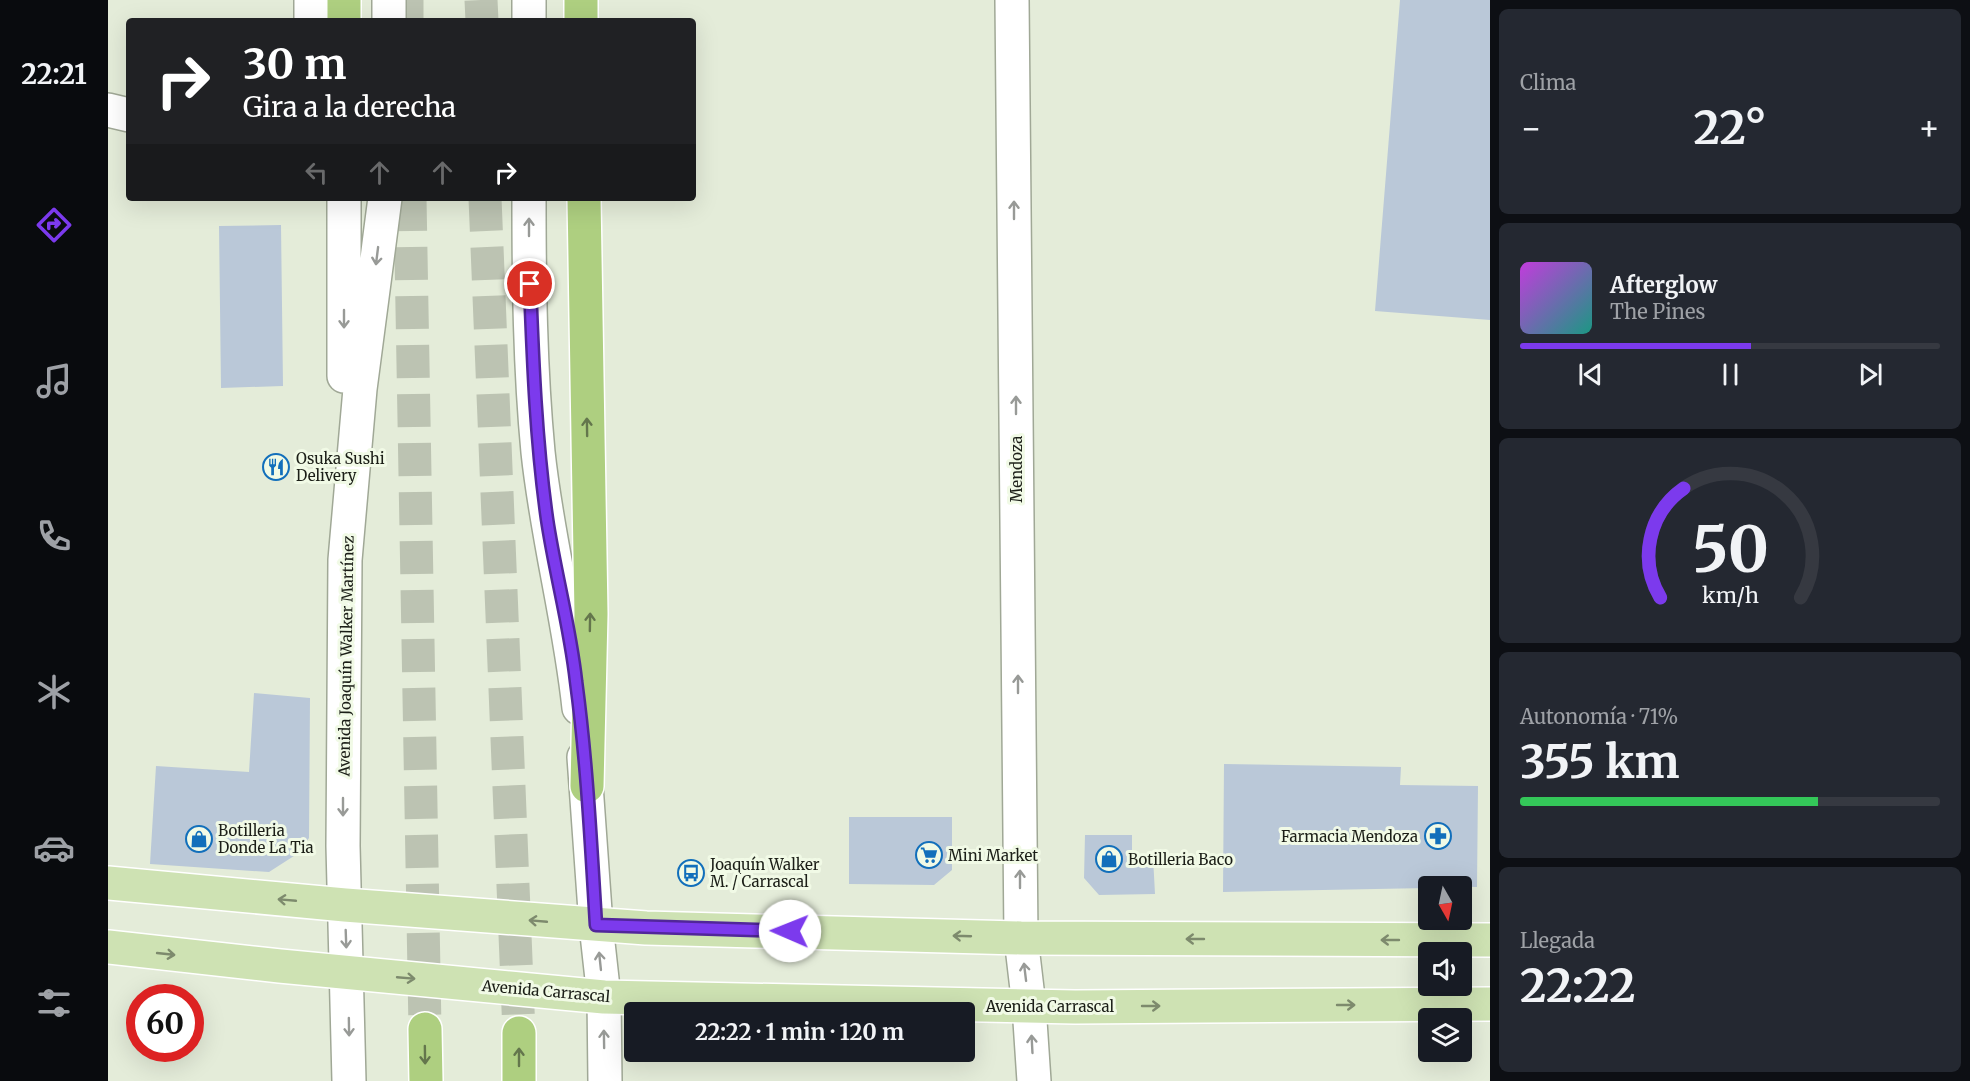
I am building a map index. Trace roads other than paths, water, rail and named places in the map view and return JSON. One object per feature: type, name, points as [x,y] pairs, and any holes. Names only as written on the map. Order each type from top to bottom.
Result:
[{"type":"highway","points":[[344,0],[344,18]]},
{"type":"highway","points":[[581,0],[581,18]]},
{"type":"highway","points":[[584,201],[591,614],[587,786]]},
{"type":"highway","points":[[425,1029],[426,1081]]},
{"type":"highway","points":[[519,1034],[519,1081]]},
{"type":"main road","points":[[310,0],[311,18]]},
{"type":"main road","points":[[389,0],[389,18]]},
{"type":"main road","points":[[529,0],[529,18]]},
{"type":"main road","name":"Mendoza","points":[[1012,0],[1020,938],[1029,1006],[1034,1081]]},
{"type":"main road","points":[[108,110],[126,115]]},
{"type":"main road","points":[[344,201],[345,560]]},
{"type":"main road","name":"Avenida Joaquín Walker Martínez","points":[[349,1081],[343,846],[345,560],[360,389],[385,201]]},
{"type":"main road","points":[[529,201],[533,387],[538,453],[547,522],[576,679],[604,997],[605,1081]]},
{"type":"main road","points":[[108,883],[596,925],[1020,938],[1490,940]]},
{"type":"main road","name":"Avenida Carrascal","points":[[108,947],[347,973],[604,997],[1029,1006],[1490,1004]]},
{"type":"tunnel","points":[[407,0],[407,18]]},
{"type":"tunnel","points":[[481,0],[482,18]]},
{"type":"tunnel","points":[[410,201],[425,1029]]},
{"type":"tunnel","points":[[485,201],[519,1033]]},
{"type":"place","name":"Osuka Sushi Delivery","points":[[276,467]]},
{"type":"place","name":"Farmacia Mendoza","points":[[1438,836]]},
{"type":"place","name":"Botilleria Donde La Tia","points":[[199,839]]},
{"type":"place","name":"Mini Market","points":[[929,855]]},
{"type":"place","name":"Botilleria Baco","points":[[1109,859]]},
{"type":"place","name":"Joaquín Walker M. / Carrascal","points":[[691,873]]}]
